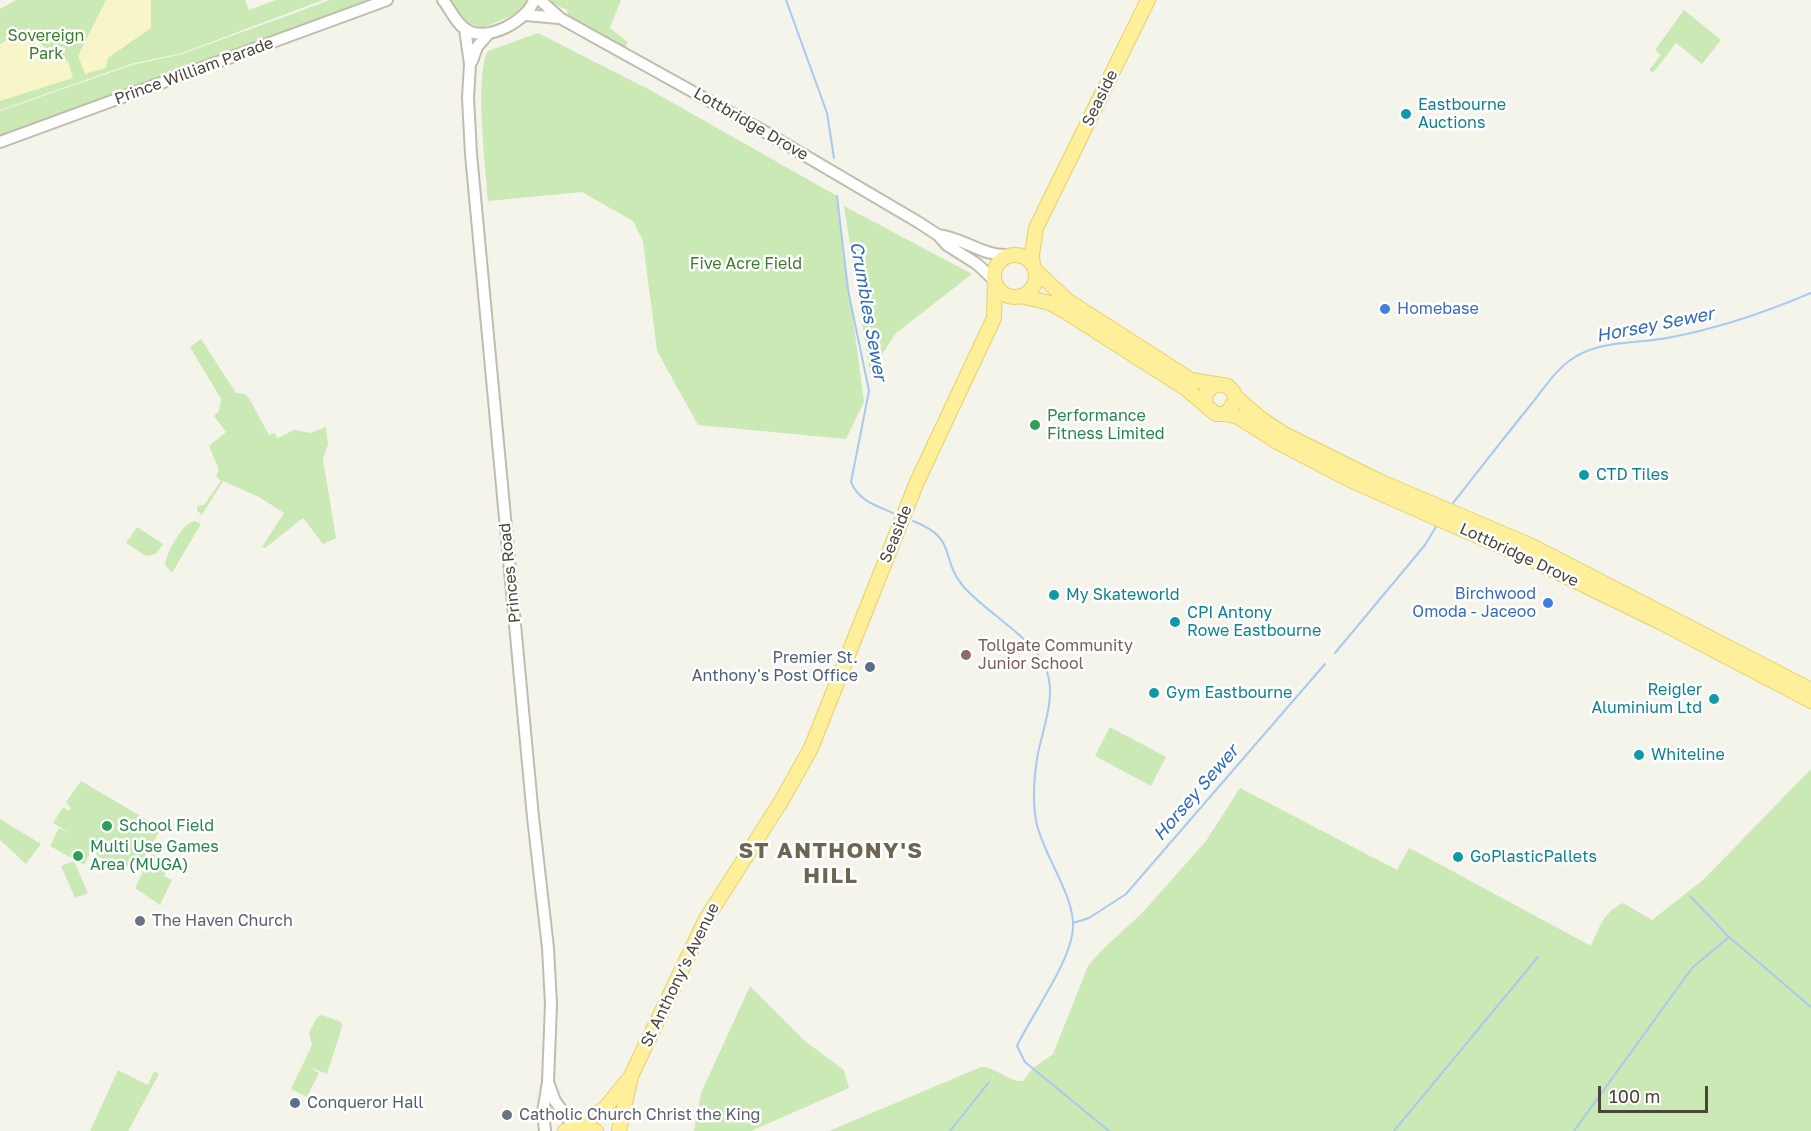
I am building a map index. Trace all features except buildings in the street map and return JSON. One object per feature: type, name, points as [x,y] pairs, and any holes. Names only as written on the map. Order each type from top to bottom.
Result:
[{"type":"main road","name":"Seaside","points":[[1034,267],[1032,255],[1036,228],[1148,0]]},
{"type":"main road","name":"Seaside","points":[[1010,255],[1036,228]]},
{"type":"main road","points":[[1010,255],[1026,258],[1068,301],[1191,380],[1228,386],[1235,396],[1234,406],[1226,414],[1216,414],[1185,388],[1050,303],[1006,296],[994,282],[995,267],[1010,255]]},
{"type":"main road","points":[[1020,297],[1034,286],[1034,267]]},
{"type":"main road","name":"Seaside","points":[[808,754],[829,708],[917,482],[994,318],[994,282]]},
{"type":"main road","name":"Seaside","points":[[994,318],[1020,297]]},
{"type":"main road","points":[[1206,405],[1206,393],[1215,384]]},
{"type":"main road","name":"Lottbridge Drove","points":[[1235,396],[1260,418],[1284,434],[1379,481],[1532,546],[1811,690]]},
{"type":"main road","name":"Lottbridge Drove","points":[[1226,414],[1238,417],[1279,443],[1352,481],[1534,561],[1651,618],[1811,701]]},
{"type":"main road","name":"St Anthony's Avenue","points":[[619,1131],[631,1076],[706,920],[782,800],[808,754]]},
{"type":"main road","name":"St Anthony's Avenue","points":[[573,1128],[605,1108],[631,1076]]},
{"type":"main road","points":[[573,1128],[596,1131]]},
{"type":"street","name":"Prince William Parade","points":[[0,142],[387,0]]},
{"type":"street","points":[[443,0],[465,29],[473,34],[489,33],[526,15],[534,0]]},
{"type":"street","name":"Lottbridge Drove","points":[[540,0],[560,18],[760,129],[938,235],[947,245],[977,264],[994,282]]},
{"type":"street","name":"Lottbridge Drove","points":[[526,15],[560,18]]},
{"type":"street","name":"Princes Road","points":[[465,29],[470,64],[468,112],[471,154],[533,818],[548,948],[551,1004],[548,1082],[543,1112],[545,1131]]},
{"type":"street","name":"Princes Road","points":[[470,64],[477,47],[489,33]]},
{"type":"street","name":"Lottbridge Drove","points":[[938,235],[952,237],[982,252],[1010,255]]},
{"type":"street","name":"Princes Road","points":[[548,1082],[560,1109],[573,1128]]},
{"type":"green space","name":"Sovereign Park","points":[[16,0],[245,0],[249,10],[276,0],[323,0],[182,53],[131,64],[0,110],[0,9]]},
{"type":"green space","name":"Sovereign Park","points":[[330,0],[375,0],[0,137],[0,111],[132,65],[182,54]]},
{"type":"green space","points":[[449,0],[530,0],[525,10],[482,28],[464,22]]},
{"type":"green space","points":[[552,0],[621,0],[610,28],[628,42],[624,50],[568,15],[567,10],[552,3]]},
{"type":"green space","points":[[1684,10],[1721,40],[1702,64],[1676,43],[1653,73],[1649,70],[1661,55],[1655,50]]},
{"type":"green space","name":"Five Acre Field","points":[[538,33],[652,91],[837,196],[864,402],[846,439],[698,425],[657,351],[643,241],[633,221],[582,192],[488,201],[481,101],[484,63],[488,51]]},
{"type":"green space","points":[[844,206],[972,274],[895,334],[870,374]]},
{"type":"green space","points":[[201,339],[236,393],[245,394],[249,398],[269,435],[274,433],[278,438],[294,430],[311,433],[326,427],[328,444],[323,459],[336,538],[323,544],[303,518],[265,548],[262,547],[284,513],[259,497],[223,481],[202,515],[197,511],[197,506],[204,505],[221,481],[216,476],[219,470],[209,446],[226,432],[214,416],[219,411],[221,399],[190,347]]},
{"type":"green space","points":[[195,521],[201,524],[172,573],[165,565],[168,553],[180,532]]},
{"type":"green space","points":[[137,527],[163,544],[156,554],[146,556],[126,543]]},
{"type":"green space","points":[[1110,727],[1166,757],[1151,786],[1095,756]]},
{"type":"green space","points":[[1811,769],[1811,1131],[829,1131],[981,1067],[992,1069],[1017,1081],[1023,1081],[1033,1068],[1053,1054],[1088,966],[1143,912],[1206,841],[1240,788],[1397,870],[1409,848],[1591,946],[1603,921],[1616,906],[1623,903],[1652,920],[1704,879]]},
{"type":"green space","name":"School Field","points":[[81,781],[161,828],[137,872],[126,866],[122,872],[120,866],[98,857],[93,847],[84,865],[50,846],[59,828],[71,834],[53,823],[63,807],[69,811],[71,808],[66,802]]},
{"type":"green space","points":[[0,819],[41,844],[26,864],[0,840]]},
{"type":"green space","points":[[151,854],[161,858],[167,868],[164,876],[172,880],[160,905],[135,888]]},
{"type":"green space","points":[[74,861],[88,893],[75,898],[61,866]]},
{"type":"green space","points":[[750,986],[806,1042],[844,1070],[849,1088],[751,1131],[694,1131],[701,1093]]},
{"type":"green space","points":[[322,1015],[341,1022],[342,1027],[327,1074],[309,1067],[319,1073],[307,1097],[291,1089],[312,1045],[309,1033],[317,1017]]},
{"type":"green space","points":[[118,1070],[148,1085],[154,1071],[159,1074],[128,1131],[90,1131]]},
{"type":"sand","name":"Sovereign Park","points":[[106,0],[151,0],[151,28],[108,58],[106,68],[85,74],[78,56]]},
{"type":"sand","name":"Sovereign Park","points":[[29,28],[53,59],[68,61],[73,78],[0,101],[0,44]]},
{"type":"waterway","name":"Crumbles Sewer","points":[[786,0],[827,113],[834,158]]},
{"type":"waterway","name":"Crumbles Sewer","points":[[837,196],[848,290],[869,391],[851,482],[863,498],[893,513]]},
{"type":"waterway","name":"Horsey Sewer","points":[[1453,503],[1554,375],[1580,354],[1603,346],[1667,338],[1704,330],[1758,314],[1811,293]]},
{"type":"waterway","name":"Crumbles Sewer","points":[[913,521],[937,535],[943,542],[956,576],[963,586],[1029,644],[1038,654],[1048,675],[1050,697],[1035,770],[1035,812],[1039,833],[1068,898],[1073,923],[1072,937],[1060,969],[1017,1046],[1025,1062],[1109,1131]]},
{"type":"waterway","name":"Horsey Sewer","points":[[1335,653],[1425,545],[1437,525]]},
{"type":"waterway","name":"Horsey Sewer","points":[[1073,923],[1089,918],[1126,894],[1325,664]]},
{"type":"waterway","points":[[1690,896],[1729,937],[1811,1007]]},
{"type":"waterway","points":[[1574,1131],[1692,968],[1729,937]]},
{"type":"waterway","points":[[1394,1131],[1538,957]]},
{"type":"waterway","points":[[950,1131],[989,1082]]},
{"type":"place","name":"Eastbourne Auctions","points":[[1406,114]]},
{"type":"place","name":"Homebase","points":[[1385,309]]},
{"type":"place","name":"Performance Fitness Limited","points":[[1035,425]]},
{"type":"place","name":"CTD Tiles","points":[[1584,475]]},
{"type":"place","name":"My Skateworld","points":[[1054,595]]},
{"type":"place","name":"Birchwood Omoda - Jaceoo","points":[[1548,603]]},
{"type":"place","name":"CPI Antony Rowe Eastbourne","points":[[1175,622]]},
{"type":"place","name":"Tollgate Community Junior School","points":[[966,655]]},
{"type":"place","name":"Premier St. Anthony's Post Office","points":[[870,667]]},
{"type":"place","name":"Gym Eastbourne","points":[[1154,693]]},
{"type":"place","name":"Reigler Aluminium Ltd","points":[[1714,699]]},
{"type":"place","name":"Whiteline","points":[[1639,755]]},
{"type":"place","name":"School Field","points":[[107,826]]},
{"type":"place","name":"Multi Use Games Area (MUGA)","points":[[78,856]]},
{"type":"place","name":"GoPlasticPallets","points":[[1458,857]]},
{"type":"place","name":"The Haven Church","points":[[140,921]]},
{"type":"place","name":"Conqueror Hall","points":[[295,1103]]},
{"type":"place","name":"Catholic Church Christ the King","points":[[507,1115]]},
{"type":"district","name":"ST ANTHONY'S HILL","points":[[831,864]]}]
